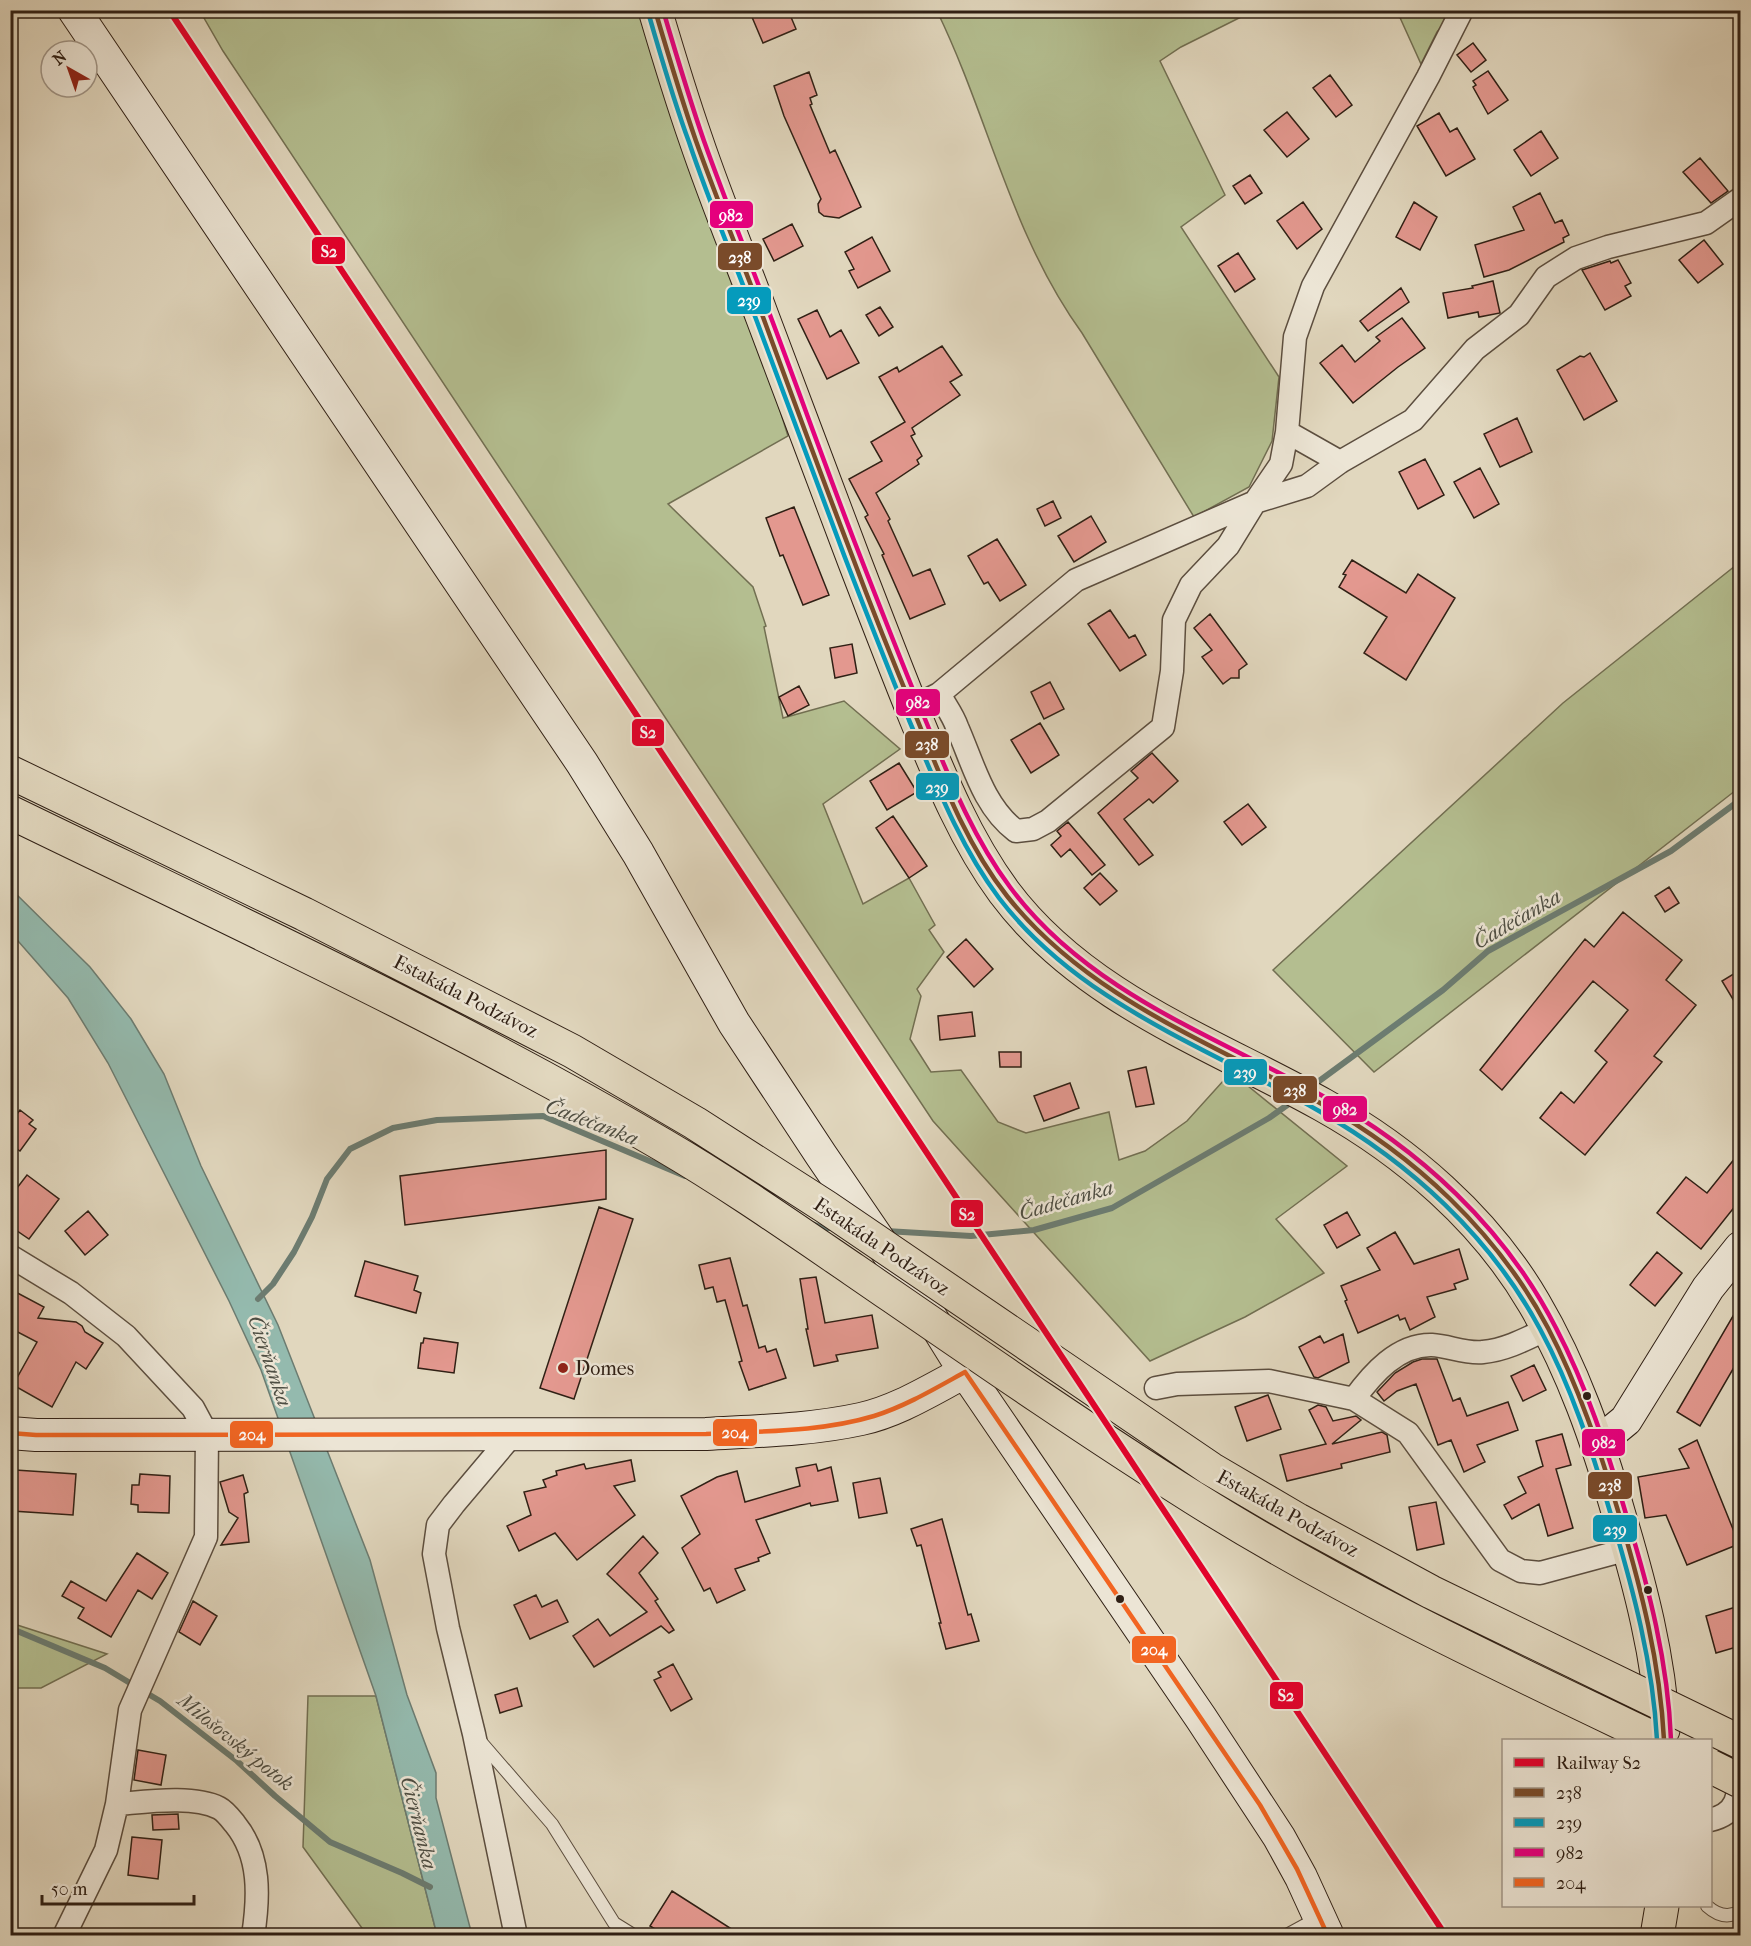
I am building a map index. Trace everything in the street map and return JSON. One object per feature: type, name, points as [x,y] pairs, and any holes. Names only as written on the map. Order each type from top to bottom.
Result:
[{"type":"main road","points":[[655,10],[695,140],[840,524],[925,700],[959,819],[991,874],[1020,912],[1051,944],[1098,982],[1152,1015],[1328,1107],[1393,1151],[1460,1208],[1492,1243],[1516,1274],[1549,1328],[1598,1443],[1629,1549],[1653,1647],[1661,1691],[1664,1739]]},
{"type":"main road","name":"Estakáda Podzávoz","points":[[10,772],[314,919],[572,1051],[695,1123],[825,1207],[1094,1392],[1211,1469],[1298,1520],[1431,1592],[1740,1742]]},
{"type":"main road","name":"Estakáda Podzávoz","points":[[10,812],[392,997],[552,1081],[668,1148],[804,1236],[1074,1420],[1278,1549],[1411,1622],[1655,1739]]},
{"type":"main road","points":[[1712,1767],[1740,1781]]},
{"type":"main road","points":[[1657,1935],[1662,1907]]},
{"type":"street","points":[[74,10],[582,763],[638,853],[734,1023],[891,1256],[965,1372],[1273,1827],[1301,1877],[1324,1926]]},
{"type":"street","points":[[1462,10],[1313,286],[1295,336],[1287,432],[1281,464],[1255,502],[1228,546],[1191,585],[1174,620],[1172,671],[1163,727],[1048,821],[1033,829],[1016,831],[999,816],[979,780],[957,724],[925,700],[1076,580],[1255,502],[1307,486],[1340,462],[1413,420],[1475,349],[1519,315],[1546,277],[1576,258],[1608,247],[1706,223],[1740,199]]},
{"type":"street","points":[[1287,432],[1340,462]]},
{"type":"street","points":[[1598,1443],[1626,1420],[1708,1288],[1740,1248]]},
{"type":"street","points":[[10,1257],[71,1293],[126,1336],[193,1408],[207,1434],[206,1537],[130,1710],[117,1804],[106,1850],[64,1935]]},
{"type":"street","points":[[1354,1399],[1366,1382],[1387,1362],[1405,1350],[1430,1345],[1482,1353],[1511,1346],[1549,1328]]},
{"type":"street","points":[[10,1432],[36,1435],[706,1434],[825,1425],[863,1419],[904,1404],[965,1372]]},
{"type":"street","points":[[1156,1388],[1177,1384],[1269,1381],[1354,1399],[1408,1433],[1500,1560],[1521,1571],[1540,1572],[1629,1549]]},
{"type":"street","points":[[513,1434],[438,1525],[434,1554],[447,1628],[474,1734],[516,1935]]},
{"type":"street","points":[[1712,1819],[1730,1810],[1737,1800],[1740,1788],[1738,1771],[1740,1752]]},
{"type":"street","points":[[117,1804],[193,1802],[220,1808],[230,1817],[250,1847],[255,1864],[257,1900],[254,1935]]},
{"type":"lane","points":[[474,1734],[552,1824],[614,1923],[635,1935]]},
{"type":"lane","points":[[1710,1907],[1720,1915],[1728,1916],[1740,1911]]},
{"type":"lane","points":[[1285,1935],[1324,1926]]},
{"type":"green space","points":[[200,11],[655,11],[788,436],[668,504],[753,587],[766,626],[764,627],[783,718],[844,701],[900,749],[823,804],[863,904],[909,878],[935,925],[929,930],[944,952],[917,989],[921,996],[910,1039],[931,1072],[961,1070],[998,1122],[1026,1133],[1109,1112],[1119,1160],[1145,1151],[1187,1121],[1224,1080],[1243,1082],[1347,1166],[1276,1219],[1324,1273],[1245,1317],[1150,1361],[933,1121],[223,51]]},
{"type":"green space","points":[[937,11],[1253,11],[1181,47],[1160,61],[1225,195],[1181,227],[1279,377],[1272,441],[1249,487],[1194,517],[1058,295],[1037,256]]},
{"type":"green space","points":[[1397,11],[1455,11],[1437,32],[1421,64]]},
{"type":"green space","points":[[1740,562],[1740,787],[1374,1072],[1273,970],[1563,703]]},
{"type":"green space","points":[[11,1623],[107,1654],[41,1688],[11,1688]]},
{"type":"green space","points":[[308,1696],[376,1696],[437,1935],[367,1935],[303,1847]]},
{"type":"water","name":"Čierňanka","points":[[10,888],[90,967],[131,1019],[164,1074],[201,1166],[278,1325],[370,1560],[407,1695],[436,1773],[436,1798],[472,1935],[437,1935],[376,1696],[261,1370],[229,1301],[108,1063],[68,998],[11,933]]},
{"type":"building","points":[[749,10],[788,10],[796,29],[763,43]]},
{"type":"building","points":[[1473,43],[1486,60],[1471,72],[1457,55]]},
{"type":"building","points":[[1488,71],[1508,100],[1488,114],[1473,87],[1476,85],[1473,81]]},
{"type":"building","points":[[809,72],[817,95],[810,98],[812,104],[810,105],[830,153],[835,150],[861,207],[839,218],[824,216],[819,212],[818,204],[821,199],[784,116],[774,86]]},
{"type":"building","points":[[1330,75],[1352,105],[1336,117],[1313,88]]},
{"type":"building","points":[[1287,112],[1309,139],[1287,157],[1264,130]]},
{"type":"building","points":[[1439,113],[1450,132],[1457,128],[1475,159],[1446,176],[1417,126]]},
{"type":"building","points":[[1541,131],[1558,158],[1531,176],[1514,150]]},
{"type":"building","points":[[1700,158],[1728,191],[1711,203],[1683,172]]},
{"type":"building","points":[[1250,175],[1262,193],[1245,204],[1233,186]]},
{"type":"building","points":[[1540,193],[1555,223],[1562,220],[1569,235],[1563,238],[1564,242],[1509,270],[1484,277],[1475,245],[1524,230],[1513,207]]},
{"type":"building","points":[[1303,202],[1322,229],[1297,249],[1277,221]]},
{"type":"building","points":[[1414,202],[1437,217],[1420,250],[1396,237]]},
{"type":"building","points":[[792,224],[803,246],[774,261],[763,239]]},
{"type":"building","points":[[872,237],[890,271],[858,288],[849,271],[854,269],[845,252]]},
{"type":"building","points":[[1704,240],[1723,264],[1698,283],[1679,260]]},
{"type":"building","points":[[1238,253],[1255,279],[1235,292],[1218,266]]},
{"type":"building","points":[[1618,260],[1631,283],[1625,286],[1631,296],[1605,310],[1582,270]]},
{"type":"building","points":[[1493,281],[1500,313],[1479,317],[1478,312],[1448,318],[1443,293],[1473,288],[1472,286]]},
{"type":"building","points":[[1401,288],[1409,302],[1368,331],[1360,321]]},
{"type":"building","points":[[880,307],[893,327],[879,336],[866,315]]},
{"type":"building","points":[[817,310],[830,337],[841,330],[859,363],[827,379],[798,319]]},
{"type":"building","points":[[1402,318],[1425,348],[1353,403],[1320,363],[1342,345],[1355,362],[1380,341],[1376,337]]},
{"type":"building","points":[[942,346],[962,375],[950,382],[960,395],[912,428],[915,434],[911,436],[922,456],[917,460],[919,464],[876,493],[890,519],[888,521],[913,576],[930,569],[945,604],[910,619],[882,555],[884,554],[865,517],[868,515],[849,479],[882,461],[871,442],[905,422],[879,377],[897,367],[899,372]]},
{"type":"building","points":[[1590,353],[1617,401],[1584,420],[1557,370],[1580,356],[1584,357]]},
{"type":"building","points":[[1517,418],[1532,452],[1500,467],[1484,434]]},
{"type":"building","points":[[1425,459],[1444,495],[1418,509],[1399,472]]},
{"type":"building","points":[[1480,468],[1499,504],[1474,518],[1454,482]]},
{"type":"building","points":[[1053,501],[1061,518],[1045,526],[1037,509]]},
{"type":"building","points":[[794,507],[829,595],[803,605],[783,555],[780,556],[766,518]]},
{"type":"building","points":[[1091,516],[1106,542],[1074,562],[1058,536]]},
{"type":"building","points":[[997,539],[1026,585],[1000,601],[988,582],[984,584],[968,556]]},
{"type":"building","points":[[1352,560],[1406,593],[1418,574],[1455,598],[1406,680],[1364,653],[1387,617],[1339,587],[1346,575],[1343,574]]},
{"type":"building","points":[[1110,610],[1129,638],[1135,635],[1146,655],[1120,671],[1088,624]]},
{"type":"building","points":[[1210,614],[1247,664],[1239,670],[1239,678],[1231,678],[1223,684],[1202,657],[1212,650],[1194,628]]},
{"type":"building","points":[[852,644],[857,673],[835,678],[830,648]]},
{"type":"building","points":[[1050,682],[1064,709],[1044,719],[1031,692]]},
{"type":"building","points":[[799,686],[809,705],[788,716],[779,697]]},
{"type":"building","points":[[1040,723],[1059,755],[1031,773],[1011,740]]},
{"type":"building","points":[[1152,753],[1178,781],[1153,803],[1149,799],[1124,819],[1153,855],[1139,865],[1098,813],[1138,778],[1131,771]]},
{"type":"building","points":[[899,763],[917,792],[887,810],[870,781]]},
{"type":"building","points":[[1248,804],[1266,827],[1242,845],[1224,822]]},
{"type":"building","points":[[893,816],[927,866],[909,878],[876,828]]},
{"type":"building","points":[[1068,822],[1105,865],[1092,875],[1070,849],[1061,857],[1051,845],[1061,836],[1057,831]]},
{"type":"building","points":[[1100,873],[1117,891],[1100,905],[1084,888]]},
{"type":"building","points":[[1669,887],[1679,903],[1665,912],[1655,896]]},
{"type":"building","points":[[1623,912],[1682,960],[1666,980],[1696,1005],[1654,1056],[1662,1062],[1585,1155],[1540,1118],[1561,1092],[1574,1103],[1607,1062],[1595,1051],[1628,1010],[1593,981],[1502,1090],[1480,1070],[1585,939],[1594,947]]},
{"type":"building","points":[[966,939],[993,969],[974,987],[947,957]]},
{"type":"building","points":[[1740,970],[1740,1011],[1722,981]]},
{"type":"building","points":[[972,1012],[975,1036],[940,1040],[938,1016]]},
{"type":"building","points":[[999,1052],[1021,1052],[1021,1067],[1000,1067]]},
{"type":"building","points":[[1146,1067],[1154,1104],[1136,1107],[1128,1071]]},
{"type":"building","points":[[1070,1083],[1079,1108],[1044,1121],[1034,1096]]},
{"type":"building","points":[[20,1110],[33,1120],[29,1124],[36,1129],[20,1151],[10,1144],[10,1123]]},
{"type":"building","points":[[606,1150],[606,1199],[405,1225],[400,1176]]},
{"type":"building","points":[[1740,1152],[1740,1200],[1701,1249],[1657,1213],[1686,1177],[1707,1193]]},
{"type":"building","points":[[27,1175],[59,1199],[29,1239],[10,1226],[10,1197]]},
{"type":"building","points":[[599,1207],[633,1219],[574,1399],[540,1388]]},
{"type":"building","points":[[88,1211],[108,1235],[85,1255],[65,1231]]},
{"type":"building","points":[[1347,1212],[1360,1235],[1337,1248],[1324,1225]]},
{"type":"building","points":[[1395,1232],[1414,1264],[1459,1249],[1468,1279],[1454,1284],[1456,1289],[1427,1297],[1435,1317],[1410,1330],[1405,1318],[1400,1320],[1398,1315],[1358,1333],[1341,1286],[1380,1270],[1367,1248]]},
{"type":"building","points":[[1657,1252],[1682,1273],[1655,1306],[1630,1285]]},
{"type":"building","points":[[730,1258],[743,1306],[747,1305],[759,1348],[765,1346],[767,1352],[776,1349],[786,1378],[749,1390],[739,1362],[742,1361],[725,1300],[717,1302],[713,1287],[705,1289],[699,1265]]},
{"type":"building","points":[[365,1261],[418,1276],[414,1290],[421,1293],[416,1313],[355,1296]]},
{"type":"building","points":[[816,1277],[825,1323],[872,1315],[878,1348],[836,1355],[838,1361],[814,1366],[806,1329],[808,1329],[800,1279]]},
{"type":"building","points":[[10,1289],[44,1307],[38,1318],[76,1322],[85,1332],[103,1343],[86,1369],[76,1362],[52,1407],[13,1385],[37,1342],[10,1328]]},
{"type":"building","points":[[1740,1304],[1740,1357],[1700,1426],[1677,1412]]},
{"type":"building","points":[[1343,1334],[1349,1362],[1318,1378],[1314,1377],[1299,1347],[1320,1336],[1324,1343]]},
{"type":"building","points":[[424,1338],[458,1343],[454,1373],[418,1368],[421,1343]]},
{"type":"building","points":[[1422,1359],[1437,1359],[1453,1401],[1460,1398],[1467,1416],[1508,1402],[1518,1430],[1477,1445],[1485,1462],[1464,1472],[1451,1440],[1438,1445],[1416,1384],[1397,1391],[1384,1401],[1377,1392],[1395,1373]]},
{"type":"building","points":[[1534,1365],[1546,1390],[1523,1401],[1511,1376]]},
{"type":"building","points":[[1268,1395],[1281,1429],[1247,1441],[1235,1407]]},
{"type":"building","points":[[1318,1405],[1326,1407],[1333,1421],[1356,1416],[1361,1420],[1332,1444],[1382,1432],[1387,1435],[1390,1452],[1341,1464],[1342,1468],[1287,1481],[1280,1455],[1326,1444],[1309,1410]]},
{"type":"building","points":[[1562,1434],[1571,1465],[1556,1469],[1573,1528],[1548,1536],[1539,1504],[1512,1519],[1504,1505],[1526,1493],[1518,1477],[1543,1466],[1536,1441]]},
{"type":"building","points":[[1697,1440],[1739,1544],[1687,1565],[1666,1515],[1645,1518],[1638,1477],[1689,1468],[1679,1449]]},
{"type":"building","points":[[631,1460],[635,1481],[614,1486],[635,1515],[577,1560],[555,1533],[519,1551],[507,1526],[531,1515],[524,1492],[546,1487],[543,1480],[557,1475],[556,1471],[584,1464],[586,1469]]},
{"type":"building","points":[[816,1464],[818,1471],[831,1467],[838,1501],[811,1506],[810,1503],[756,1520],[770,1553],[758,1558],[759,1561],[735,1569],[745,1590],[717,1603],[710,1588],[704,1591],[682,1548],[700,1534],[681,1496],[717,1477],[737,1471],[745,1502],[800,1486],[796,1468]]},
{"type":"building","points":[[15,1470],[76,1474],[73,1515],[12,1511]]},
{"type":"building","points":[[140,1474],[170,1476],[169,1513],[138,1512],[138,1505],[131,1504],[132,1485],[139,1485]]},
{"type":"building","points":[[243,1475],[248,1492],[244,1494],[249,1542],[221,1545],[238,1518],[229,1512],[220,1482]]},
{"type":"building","points":[[880,1478],[887,1513],[859,1518],[853,1483]]},
{"type":"building","points":[[1436,1502],[1444,1544],[1417,1550],[1409,1507]]},
{"type":"building","points":[[942,1519],[968,1615],[971,1614],[979,1641],[946,1649],[921,1545],[917,1546],[911,1529]]},
{"type":"building","points":[[643,1536],[658,1553],[639,1573],[658,1599],[655,1601],[674,1630],[669,1633],[661,1626],[594,1667],[573,1636],[598,1619],[610,1636],[647,1612],[607,1574]]},
{"type":"building","points":[[137,1553],[168,1573],[152,1599],[138,1590],[111,1637],[78,1618],[84,1608],[62,1596],[71,1581],[106,1601]]},
{"type":"building","points":[[536,1595],[542,1607],[557,1600],[568,1622],[530,1639],[514,1605]]},
{"type":"building","points":[[193,1601],[217,1616],[200,1645],[179,1632]]},
{"type":"building","points":[[1736,1607],[1740,1623],[1740,1646],[1716,1653],[1706,1616]]},
{"type":"building","points":[[673,1664],[692,1699],[671,1711],[654,1680],[661,1677],[658,1672]]},
{"type":"building","points":[[517,1688],[522,1706],[500,1713],[495,1695]]},
{"type":"building","points":[[138,1750],[166,1755],[161,1785],[134,1780]]},
{"type":"building","points":[[178,1814],[179,1829],[153,1830],[152,1815]]},
{"type":"building","points":[[132,1837],[162,1840],[158,1879],[128,1875]]},
{"type":"building","points":[[672,1891],[741,1935],[665,1935],[650,1926]]},
{"type":"waterway","name":"Čadečanka","points":[[1311,1087],[1443,990],[1488,951],[1671,851],[1740,800]]},
{"type":"waterway","name":"Čadečanka","points":[[886,1231],[971,1236],[1034,1230],[1112,1208],[1269,1118],[1293,1101]]},
{"type":"waterway","name":"Čadečanka","points":[[258,1299],[273,1284],[294,1252],[312,1217],[327,1179],[350,1149],[393,1128],[437,1120],[543,1116],[685,1176]]},
{"type":"waterway","name":"Čadečanka","points":[[812,1224],[823,1228],[834,1228]]},
{"type":"waterway","name":"Milošovský potok","points":[[10,1628],[105,1668],[135,1686]]},
{"type":"waterway","name":"Milošovský potok","points":[[143,1691],[160,1701],[237,1761],[330,1842],[430,1887]]},
{"type":"rail line","name":"S2","points":[[169,10],[1446,1936]]},
{"type":"transit line","name":"238","points":[[655,10],[696,141],[859,574],[946,788],[979,855],[1007,896],[1039,932],[1075,963],[1153,1015],[1320,1103],[1355,1124],[1420,1172],[1450,1199],[1504,1260],[1527,1293],[1559,1350],[1579,1396],[1604,1467],[1642,1597],[1654,1654],[1664,1739]]},
{"type":"transit line","name":"982","points":[[663,10],[704,141],[855,543],[943,763],[962,806],[996,868],[1041,923],[1076,955],[1114,983],[1154,1008],[1321,1095],[1392,1140],[1456,1194],[1512,1257],[1535,1291],[1567,1350],[1604,1443],[1650,1597],[1662,1654],[1671,1739]]},
{"type":"transit line","name":"239","points":[[648,12],[672,94],[713,209],[844,555],[928,766],[972,856],[999,898],[1031,935],[1067,967],[1106,995],[1147,1020],[1353,1131],[1416,1178],[1472,1233],[1497,1263],[1520,1295],[1540,1329],[1572,1397],[1589,1444],[1641,1626],[1655,1711],[1657,1739]]},
{"type":"transit line","name":"204","points":[[965,1372],[1260,1805],[1297,1869],[1328,1936]]},
{"type":"transit line","name":"204","points":[[10,1433],[36,1435],[706,1434],[791,1430],[833,1425],[874,1416],[909,1402],[965,1372]]},
{"type":"place","name":"Domes","points":[[563,1368]]}]
